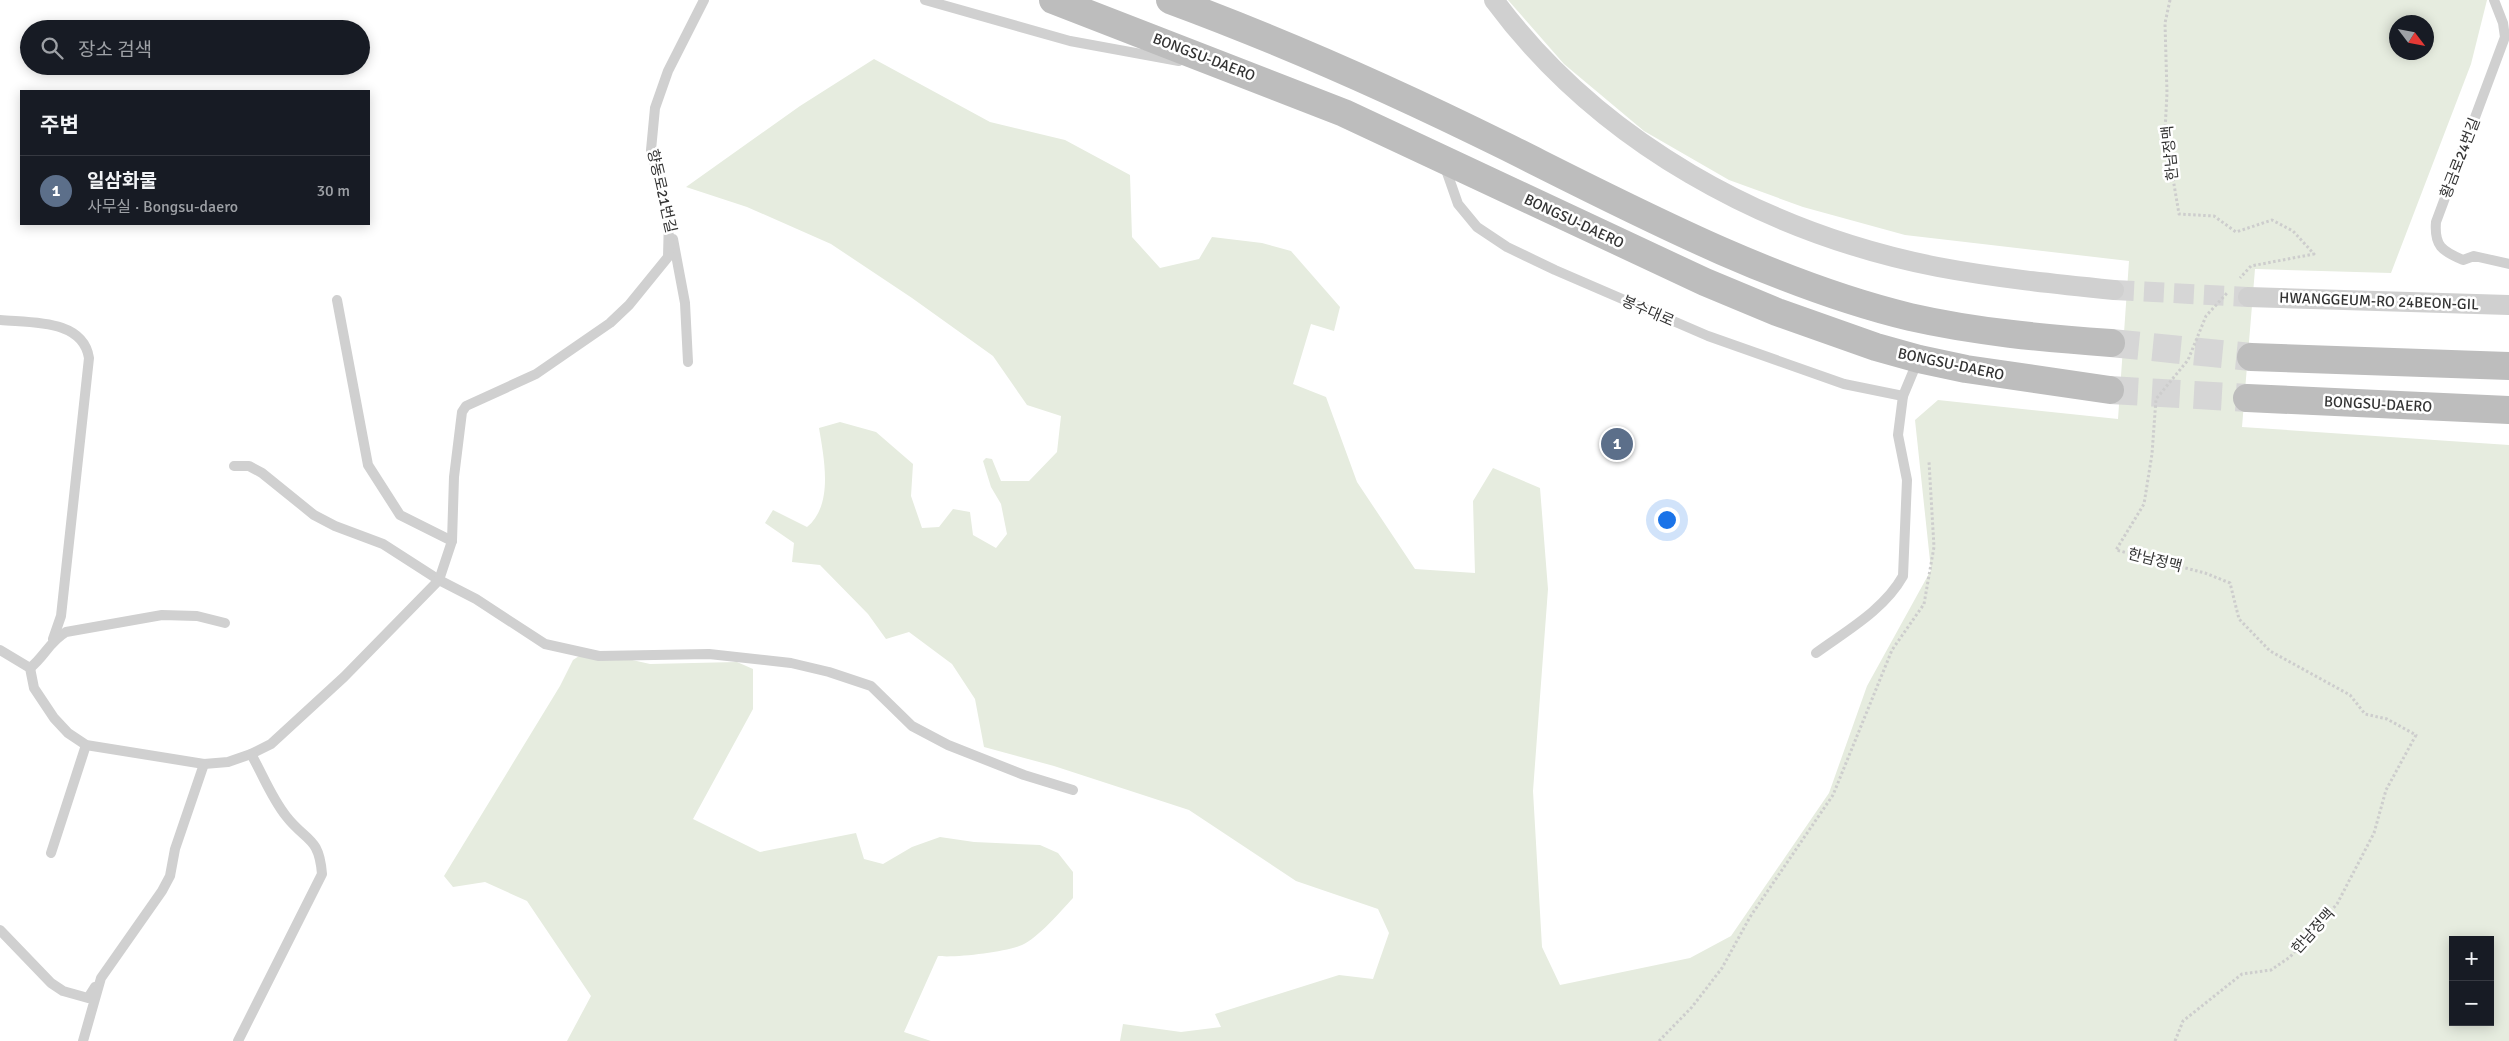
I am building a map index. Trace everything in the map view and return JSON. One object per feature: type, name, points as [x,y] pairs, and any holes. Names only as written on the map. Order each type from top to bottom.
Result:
[{"type":"main road","name":"BONGSU-DAERO","points":[[1053,0],[1246,73],[1344,113],[1705,282],[1786,315],[1876,347],[1919,359],[1966,369],[2110,390]]},
{"type":"main road","points":[[1170,0],[1374,84],[1746,261],[1832,293],[1909,317],[1999,334],[2111,343]]},
{"type":"main road","points":[[2251,357],[2509,366]]},
{"type":"main road","name":"BONGSU-DAERO","points":[[2247,398],[2509,410]]},
{"type":"street","points":[[1494,0],[1549,67],[1578,94],[1620,128],[1680,168],[1754,207],[1841,242],[1936,267],[1981,275],[2114,290]]},
{"type":"street","name":"HWANGGEUM-RO 24BEON-GIL","points":[[2240,288],[2509,305]]},
{"type":"lane","name":"향동로21번길","points":[[688,362],[685,304],[670,218],[650,150],[654,108],[668,71],[704,0]]},
{"type":"lane","points":[[925,0],[1070,42],[1246,73]]},
{"type":"lane","name":"황금로24번길","points":[[2494,0],[2504,23],[2505,37],[2436,222],[2435,235],[2439,246],[2448,254],[2463,260],[2474,256],[2509,264]]},
{"type":"lane","name":"봉수대로","points":[[1442,159],[1458,204],[1477,228],[1507,246],[1555,270],[1708,336],[1844,384],[1903,396]]},
{"type":"lane","points":[[0,650],[30,668],[34,688],[54,718],[68,733],[86,745],[204,764],[228,762],[251,754],[271,744],[313,706],[439,580],[452,541],[454,478],[462,412],[466,406],[536,374],[610,323],[629,305],[668,257],[670,218]]},
{"type":"lane","points":[[337,300],[368,465],[400,515],[452,541]]},
{"type":"lane","points":[[0,320],[69,329],[87,347],[89,358],[61,616],[54,639],[40,660],[30,668]]},
{"type":"lane","points":[[1816,653],[1874,610],[1896,590],[1903,576],[1907,480],[1898,435],[1903,396],[1919,359]]},
{"type":"lane","points":[[234,466],[249,466],[262,473],[314,515],[336,526],[383,544],[439,580],[476,599],[545,644],[600,656],[709,654],[791,663],[829,672],[871,686],[912,726],[933,738],[982,760],[1073,790]]},
{"type":"lane","points":[[54,639],[66,632],[162,615],[196,616],[225,623]]},
{"type":"lane","points":[[50,853],[86,745]]},
{"type":"lane","points":[[238,1041],[322,874],[320,854],[314,843],[286,816],[266,787],[251,754]]},
{"type":"lane","points":[[0,930],[51,984],[88,998],[162,891],[170,876],[175,848],[204,764]]},
{"type":"lane","points":[[83,1041],[101,978]]},
{"type":"path","name":"한남정맥","points":[[2170,0],[2165,22],[2168,93],[2165,131],[2179,214],[2214,216],[2236,232],[2272,220],[2293,231],[2314,254],[2251,266],[2240,288],[2206,316],[2188,360],[2156,399],[2152,454],[2144,504],[2116,550],[2205,573],[2230,583],[2239,619],[2270,651],[2350,695],[2365,714],[2387,720],[2416,735],[2386,790],[2374,833],[2337,904],[2290,957],[2271,970],[2242,974],[2183,1021],[2175,1041]]},
{"type":"path","points":[[1659,1041],[1692,1007],[1722,968],[1750,917],[1833,795],[1892,650],[1924,604],[1934,547],[1929,462]]},
{"type":"shaded area","points":[[1508,0],[2487,0],[2471,64],[2391,273],[2255,269],[2242,427],[2509,445],[2509,1041],[1120,1041],[1123,1024],[1181,1032],[1221,1027],[1215,1014],[1339,975],[1373,979],[1389,933],[1378,909],[1296,881],[1189,810],[1054,766],[984,747],[975,699],[952,664],[909,632],[886,639],[868,614],[820,565],[792,562],[794,543],[765,523],[773,510],[807,527],[815,518],[821,506],[825,480],[819,428],[840,422],[876,432],[913,464],[911,496],[922,528],[939,527],[953,509],[970,512],[973,535],[996,548],[1007,534],[1001,504],[991,487],[983,461],[986,458],[992,459],[1001,481],[1029,481],[1057,452],[1061,416],[1027,405],[993,356],[912,298],[831,244],[747,207],[686,187],[800,106],[874,59],[990,122],[1065,140],[1130,175],[1132,237],[1160,268],[1199,259],[1212,237],[1262,243],[1291,251],[1340,307],[1334,331],[1311,324],[1293,384],[1326,397],[1357,482],[1415,569],[1475,573],[1473,501],[1493,468],[1540,488],[1548,589],[1533,791],[1542,947],[1560,985],[1690,958],[1731,936],[1829,793],[1867,686],[1931,570],[1915,420],[1938,400],[2118,419],[2129,261],[1905,235],[1803,207],[1729,180],[1644,131],[1564,64]]},
{"type":"shaded area","points":[[588,650],[650,664],[737,662],[753,669],[753,709],[693,819],[760,852],[856,833],[864,859],[883,864],[912,847],[940,837],[974,842],[1040,845],[1058,853],[1073,872],[1073,898],[1042,930],[1022,945],[981,954],[938,956],[904,1032],[931,1041],[567,1041],[591,996],[527,901],[485,882],[453,887],[444,876],[560,686],[573,660]]},
{"type":"tunnel","points":[[2114,290],[2248,297]]},
{"type":"tunnel","points":[[2111,343],[2251,357]]},
{"type":"tunnel","points":[[2110,390],[2247,398]]},
{"type":"place","name":"일삼화물","points":[[1617,444]]}]
